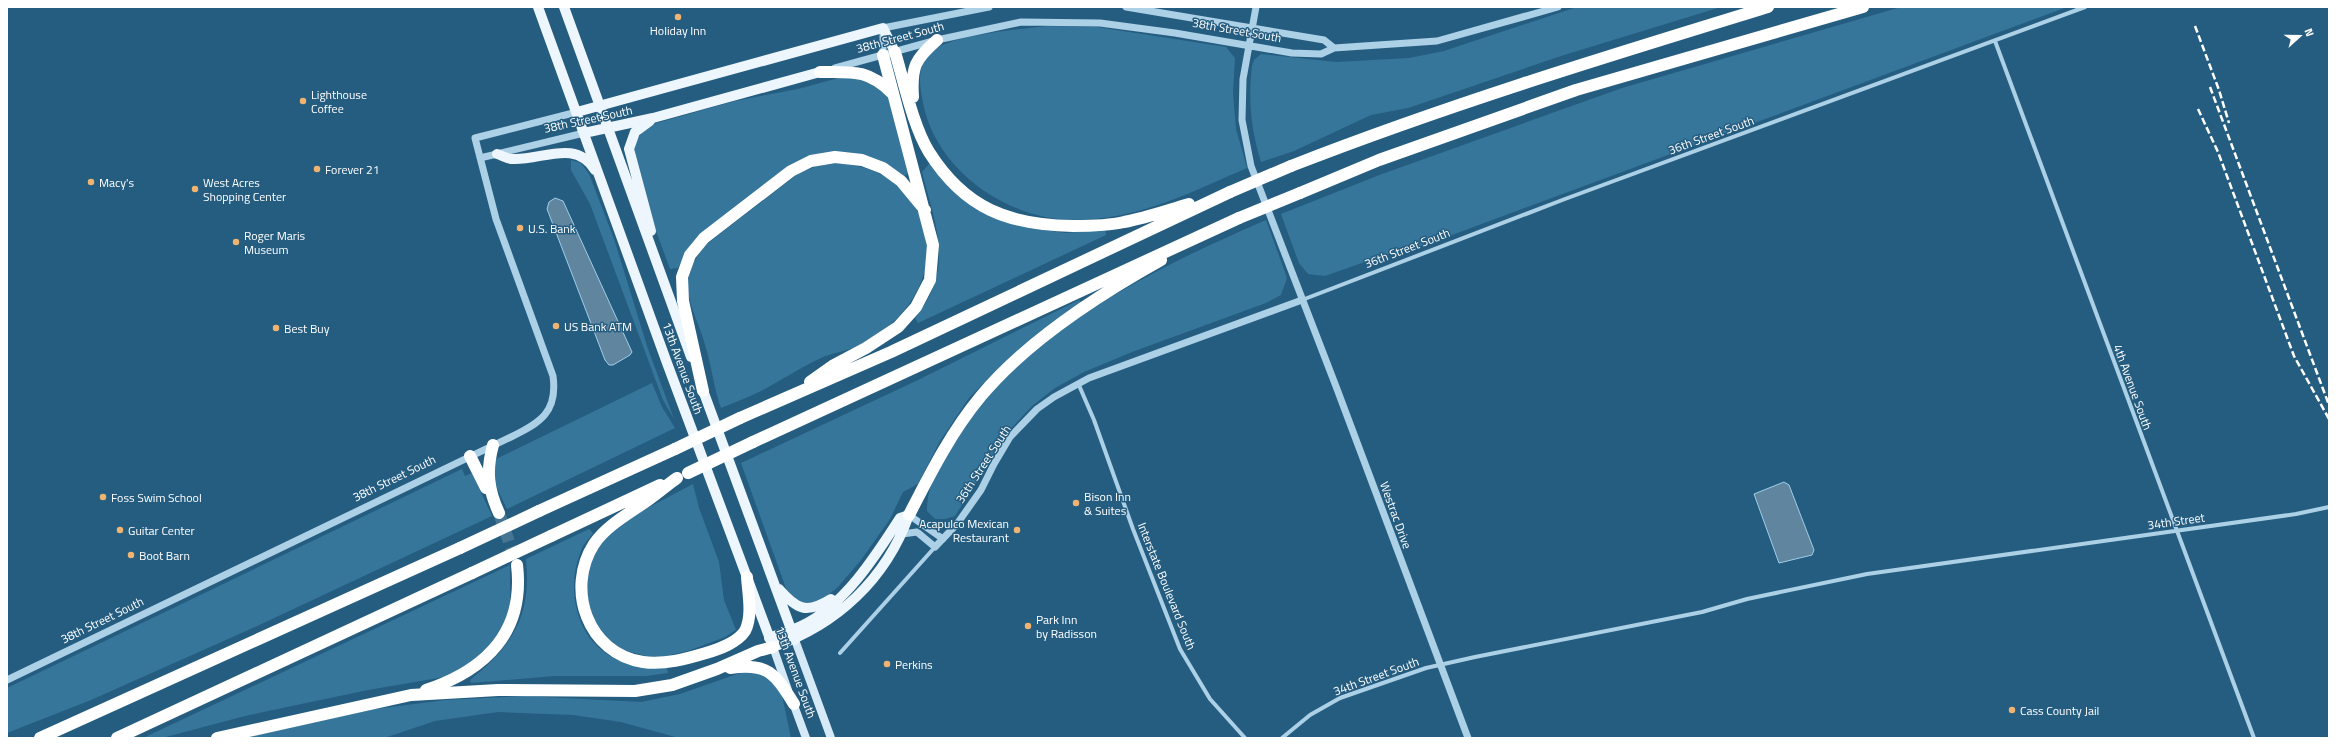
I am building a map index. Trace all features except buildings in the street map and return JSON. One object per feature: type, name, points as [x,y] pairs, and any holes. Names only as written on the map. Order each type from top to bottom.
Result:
[{"type":"highway","points":[[40,738],[460,548],[740,418],[898,348],[1225,193],[1372,134],[1557,71],[1768,7]]},
{"type":"highway","points":[[117,738],[1182,242],[1239,218],[1379,160],[1576,90],[1863,7]]},
{"type":"highway","points":[[914,114],[914,69],[919,55],[937,40]]},
{"type":"highway","points":[[895,52],[914,114],[928,151],[950,180],[982,206],[1008,219],[1037,224],[1098,226],[1125,222],[1225,193]]},
{"type":"highway","points":[[789,397],[834,365],[866,348],[898,327],[916,307],[930,280],[933,245],[926,210],[883,55]]},
{"type":"highway","points":[[820,72],[855,72],[867,74],[879,80],[893,94]]},
{"type":"highway","points":[[703,391],[683,301],[682,277],[690,255],[704,238],[791,170],[811,161],[835,157],[862,160],[883,168],[901,181],[926,210]]},
{"type":"highway","points":[[909,515],[932,469],[957,429],[980,397],[1010,366],[1064,323],[1122,282],[1162,260],[1182,242]]},
{"type":"highway","points":[[492,498],[487,476],[493,445]]},
{"type":"highway","points":[[470,456],[499,513]]},
{"type":"highway","points":[[682,475],[615,523],[594,544],[584,566],[580,591],[584,611],[593,630],[606,646],[625,656],[643,662],[678,661],[716,650],[735,640],[745,631],[749,616],[747,577]]},
{"type":"highway","points":[[217,738],[411,695],[467,673],[484,661],[505,634],[514,614],[518,596],[518,565]]},
{"type":"highway","points":[[411,695],[498,690],[635,691],[672,685],[717,669],[758,651],[771,642]]},
{"type":"highway","points":[[717,669],[744,666],[770,672],[777,678],[794,704]]},
{"type":"main road","name":"13th Avenue South","points":[[538,7],[806,738]]},
{"type":"main road","name":"13th Avenue South","points":[[564,7],[773,583],[831,738]]},
{"type":"main road","name":"38th Street South","points":[[577,112],[882,28]]},
{"type":"main road","points":[[882,28],[895,52]]},
{"type":"main road","name":"38th Street South","points":[[584,132],[653,118],[820,72]]},
{"type":"main road","points":[[653,118],[635,132],[629,149],[648,216],[659,268]]},
{"type":"main road","points":[[497,154],[511,159],[569,153],[586,159],[601,180]]},
{"type":"main road","points":[[771,642],[819,627],[861,592],[884,567],[902,534],[909,515]]},
{"type":"main road","points":[[793,635],[846,590],[900,518],[909,515]]},
{"type":"main road","points":[[773,583],[790,602],[806,608],[822,604],[846,590]]},
{"type":"street","name":"38th Street South","points":[[882,28],[988,7]]},
{"type":"street","name":"38th Street South","points":[[1126,7],[1324,40],[1334,48]]},
{"type":"street","name":"Westrac Drive","points":[[1256,7],[1242,79],[1242,120],[1246,151],[1468,738]]},
{"type":"street","name":"38th Street South","points":[[820,72],[937,40],[1021,22],[1100,23],[1292,53],[1321,54],[1334,48],[1437,41],[1558,7]]},
{"type":"street","name":"36th Street South","points":[[840,653],[957,524],[982,490],[994,464],[1010,438],[1037,410],[1078,383],[1302,300],[1566,199],[2084,7]]},
{"type":"street","points":[[882,28],[883,55]]},
{"type":"street","name":"4th Avenue South","points":[[1995,41],[2254,738]]},
{"type":"street","name":"38th Street South","points":[[7,680],[522,432],[545,416],[553,401],[555,390],[553,376],[496,219],[475,138],[577,112]]},
{"type":"street","name":"38th Street South","points":[[480,158],[584,132]]},
{"type":"street","name":"Interstate Boulevard South","points":[[1078,383],[1094,419],[1133,529],[1180,649],[1210,699],[1245,738]]},
{"type":"street","name":"34th Street","points":[[1440,665],[1702,612],[1789,589],[1867,574],[2176,531],[2329,507]]},
{"type":"street","points":[[909,515],[943,539]]},
{"type":"street","points":[[902,534],[917,532],[935,547]]},
{"type":"street","name":"34th Street South","points":[[1282,738],[1310,715],[1340,698],[1440,665]]},
{"type":"shaded area","points":[[1577,7],[1721,7],[1561,56],[1408,108],[1371,115],[1294,151],[1261,162],[1251,114],[1250,91],[1252,66],[1254,60],[1261,54],[1336,62],[1409,58],[1444,51]]},
{"type":"shaded area","points":[[1901,7],[2067,7],[1425,245],[1376,258],[1325,276],[1308,274],[1299,263],[1281,214],[1382,174],[1622,88]]},
{"type":"shaded area","points":[[1048,26],[1097,27],[1226,47],[1235,58],[1233,93],[1236,129],[1247,168],[1164,203],[1143,210],[1099,219],[1075,220],[1049,218],[1023,211],[999,200],[976,185],[957,167],[940,146],[929,123],[920,86],[921,69],[925,59],[937,47],[950,42],[984,34]]},
{"type":"shaded area","points":[[842,77],[869,81],[883,89],[888,96],[896,116],[910,172],[904,176],[875,160],[848,152],[821,154],[789,165],[692,243],[678,268],[670,269],[656,231],[634,153],[636,142],[641,134],[647,128],[657,123],[735,101],[798,89]]},
{"type":"shaded area","points":[[571,160],[581,163],[589,174],[614,239],[648,349],[674,419],[663,400],[590,204],[571,170]]},
{"type":"shaded area","points":[[838,163],[863,167],[874,171],[895,183],[904,191],[918,212],[925,233],[927,254],[924,274],[916,293],[904,310],[889,325],[872,338],[853,348],[821,358],[763,390],[721,408],[706,348],[689,294],[688,283],[690,271],[697,257],[708,243],[799,173],[817,166]]},
{"type":"shaded area","points":[[930,163],[1007,222],[1029,228],[1066,233],[1105,229],[1106,235],[918,323],[915,318],[930,295],[936,280],[939,264],[937,234],[922,172]]},
{"type":"shaded area","points":[[555,198],[563,201],[632,352],[630,355],[613,365],[609,365],[605,360],[547,209],[549,202]]},
{"type":"shaded area","points":[[1266,220],[1287,278],[1281,295],[1266,303],[1132,352],[1084,372],[1055,388],[1032,406],[1007,433],[955,516],[945,519],[935,519],[927,511],[929,491],[932,482],[940,464],[955,439],[984,400],[1018,366],[1055,335],[1094,307],[1179,260]]},
{"type":"shaded area","points":[[1079,300],[1083,303],[1041,331],[999,368],[969,398],[940,441],[918,484],[903,492],[890,519],[861,560],[837,588],[820,601],[812,604],[798,602],[787,591],[741,463],[918,380]]},
{"type":"shaded area","points":[[652,383],[662,407],[675,428],[507,509],[493,480],[496,459]]},
{"type":"shaded area","points":[[462,469],[465,476],[472,473],[492,516],[255,627],[91,700],[7,733],[7,688]]},
{"type":"shaded area","points":[[1784,482],[1789,485],[1814,550],[1812,555],[1779,563],[1754,494]]},
{"type":"shaded area","points":[[693,484],[699,508],[719,562],[724,600],[736,630],[725,637],[688,651],[661,657],[646,656],[622,650],[598,630],[584,592],[587,566],[602,542],[623,521]]},
{"type":"shaded area","points":[[589,529],[593,533],[582,548],[576,567],[574,584],[575,600],[579,617],[586,632],[595,645],[608,655],[624,662],[667,667],[668,673],[646,676],[555,676],[471,683],[470,680],[498,654],[516,627],[526,596],[526,559]]},
{"type":"shaded area","points":[[510,565],[510,604],[504,624],[488,647],[475,661],[450,676],[368,690],[245,716],[162,738],[143,738]]},
{"type":"shaded area","points":[[753,671],[772,679],[781,691],[791,738],[679,738],[621,722],[573,715],[498,712],[435,721],[384,738],[242,738],[375,709],[446,700],[525,696],[641,702],[680,694],[743,672]]},
{"type":"tunnel","points":[[499,513],[517,565]]},
{"type":"railway","points":[[2195,26],[2219,90],[2229,123]]},
{"type":"railway","points":[[2210,87],[2329,405]]},
{"type":"railway","points":[[2198,109],[2218,152],[2294,356],[2329,419]]},
{"type":"place","name":"Holiday Inn","points":[[678,17]]},
{"type":"place","name":"Lighthouse Coffee","points":[[303,101]]},
{"type":"place","name":"Forever 21","points":[[317,169]]},
{"type":"place","name":"Macy's","points":[[91,182]]},
{"type":"place","name":"West Acres Shopping Center","points":[[195,189]]},
{"type":"place","name":"U.S. Bank","points":[[520,228]]},
{"type":"place","name":"Roger Maris Museum","points":[[236,242]]},
{"type":"place","name":"US Bank ATM","points":[[556,326]]},
{"type":"place","name":"Best Buy","points":[[276,328]]},
{"type":"place","name":"Foss Swim School","points":[[103,497]]},
{"type":"place","name":"Bison Inn & Suites","points":[[1076,503]]},
{"type":"place","name":"Guitar Center","points":[[120,530]]},
{"type":"place","name":"Acapulco Mexican Restaurant","points":[[1017,530]]},
{"type":"place","name":"Boot Barn","points":[[131,555]]},
{"type":"place","name":"Park Inn by Radisson","points":[[1028,626]]},
{"type":"place","name":"Perkins","points":[[887,664]]},
{"type":"place","name":"Cass County Jail","points":[[2012,710]]}]
